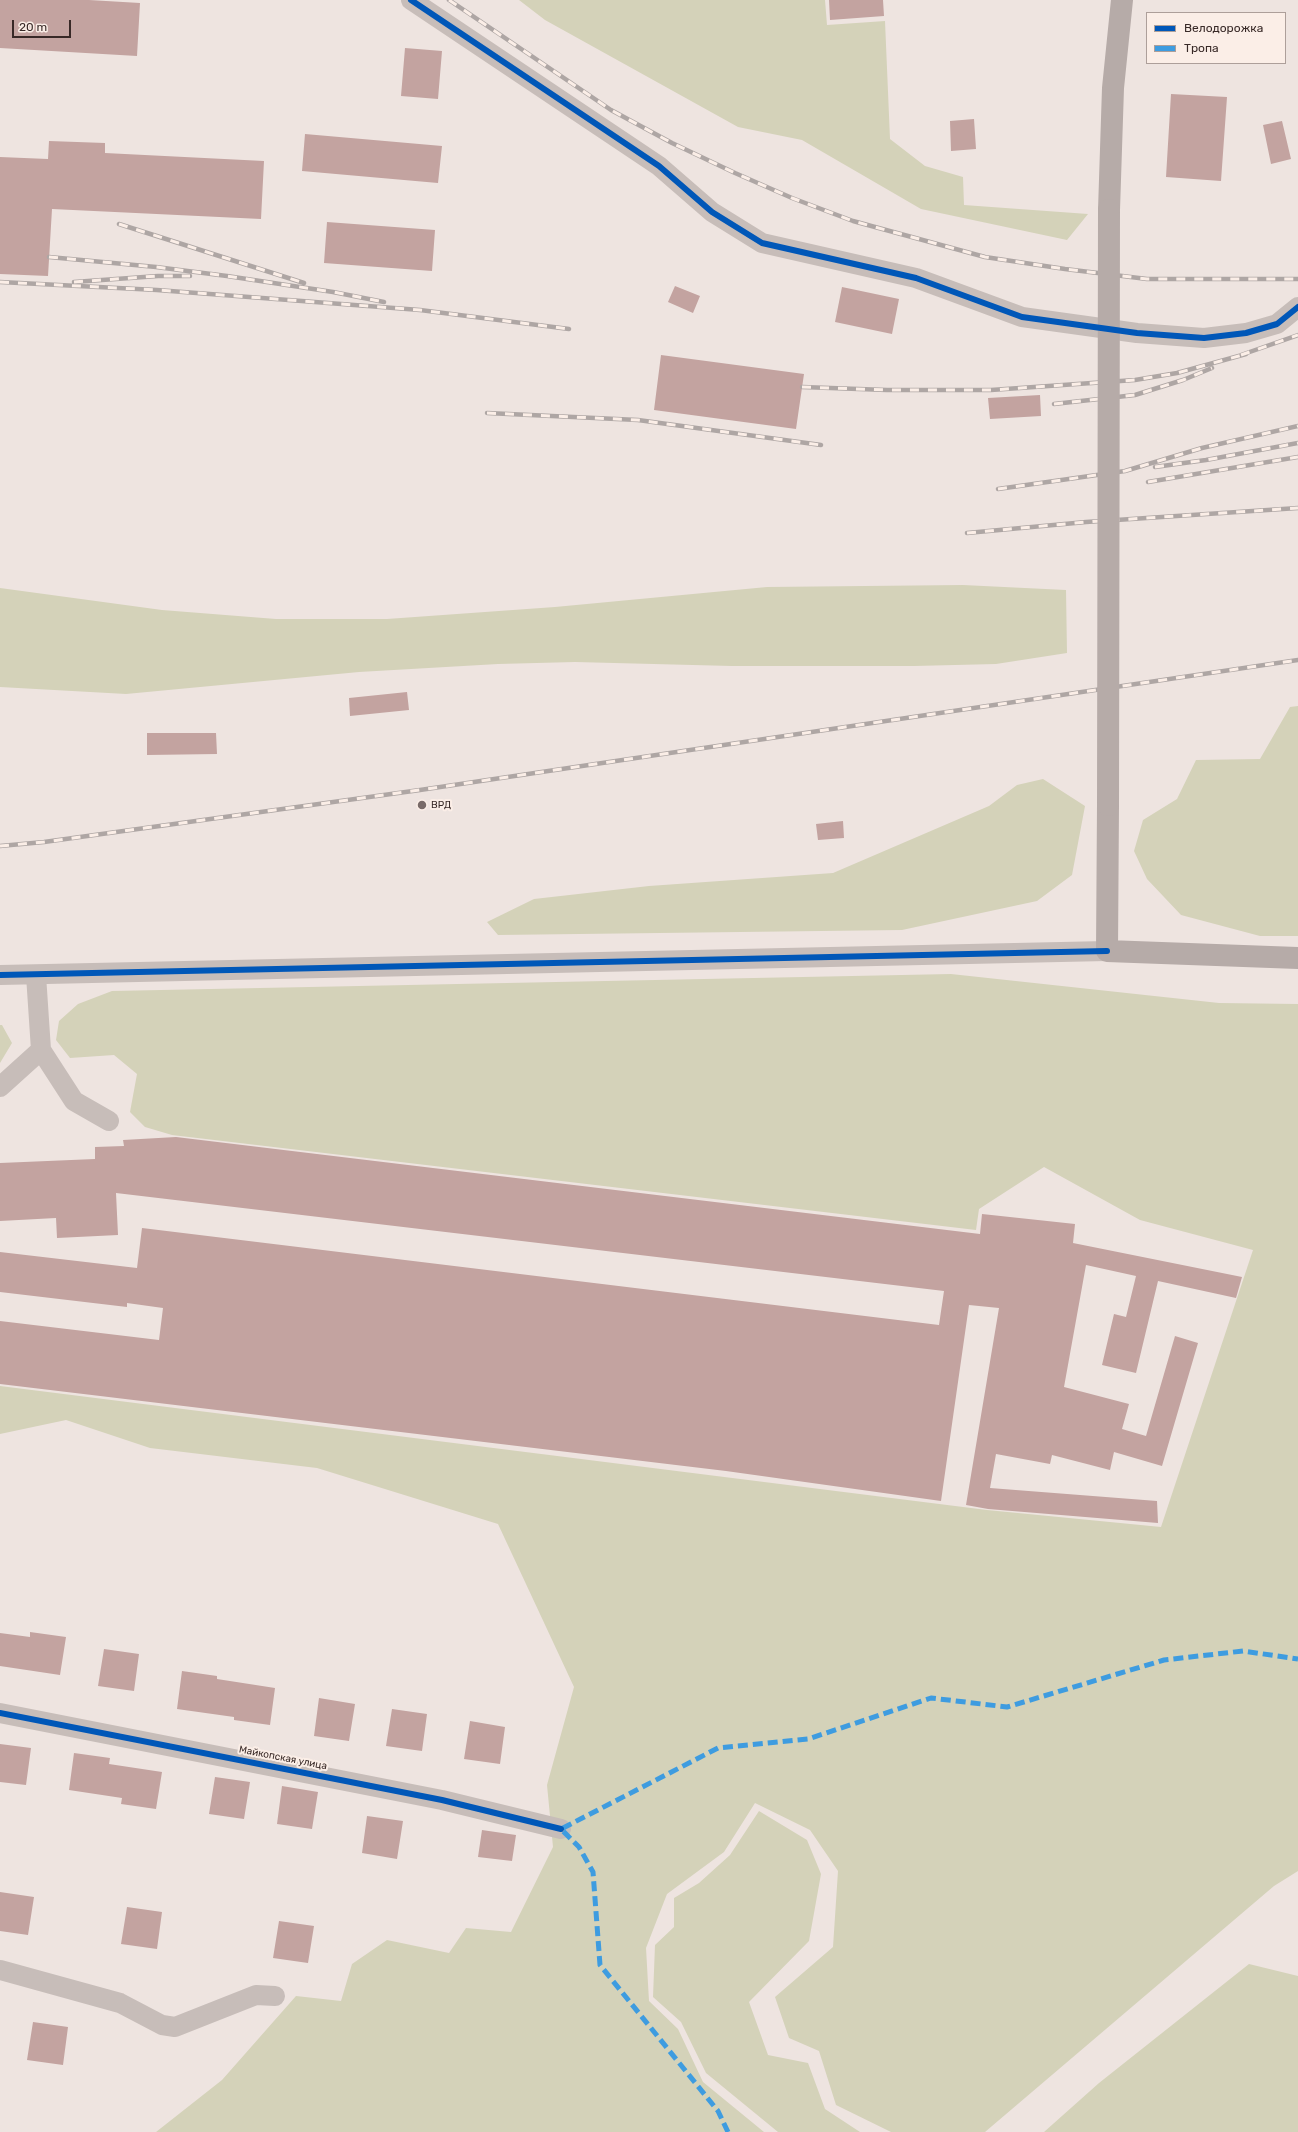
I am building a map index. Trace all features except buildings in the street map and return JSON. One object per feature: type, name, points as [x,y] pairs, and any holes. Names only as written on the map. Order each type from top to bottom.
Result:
[{"type":"main road","points":[[1122,0],[1113,88],[1109,210],[1107,951],[1298,958]]},
{"type":"street","points":[[411,0],[659,166],[712,212],[762,243],[916,278],[1022,318],[1137,333],[1204,338],[1246,334],[1277,324],[1298,307]]},
{"type":"street","points":[[0,975],[1107,951]]},
{"type":"street","points":[[36,974],[41,1050],[74,1101],[109,1121]]},
{"type":"street","points":[[0,1087],[41,1050]]},
{"type":"street","name":"Майкопская улица","points":[[0,1713],[442,1800],[561,1829]]},
{"type":"street","points":[[0,1970],[120,2003],[162,2025],[175,2027],[256,1995],[275,1996]]},
{"type":"shaded area","points":[[519,0],[825,0],[827,25],[885,21],[890,139],[925,166],[963,177],[964,205],[1088,214],[1067,240],[921,209],[802,140],[738,127],[545,20]]},
{"type":"shaded area","points":[[963,585],[1066,590],[1067,653],[996,664],[914,666],[732,666],[575,662],[498,664],[359,672],[126,694],[0,687],[0,588],[162,610],[276,619],[387,619],[555,607],[767,587]]},
{"type":"shaded area","points":[[1298,706],[1298,936],[1260,936],[1181,915],[1147,879],[1134,851],[1143,820],[1177,799],[1196,760],[1260,759],[1290,707]]},
{"type":"shaded area","points":[[1043,779],[1085,806],[1072,875],[1037,901],[902,930],[498,935],[487,922],[534,899],[649,886],[833,873],[989,806],[1017,785]]},
{"type":"shaded area","points":[[951,974],[1219,1003],[1298,1004],[1298,1871],[1274,1886],[985,2132],[891,2132],[836,2105],[819,2051],[789,2038],[775,1997],[833,1947],[838,1871],[810,1830],[755,1803],[724,1852],[667,1894],[646,1948],[649,2001],[678,2029],[703,2082],[764,2132],[156,2132],[222,2080],[296,1996],[341,2001],[352,1964],[387,1940],[449,1953],[466,1928],[511,1932],[553,1847],[547,1785],[574,1687],[498,1524],[317,1468],[150,1448],[66,1420],[0,1434],[0,1386],[987,1510],[1161,1527],[1253,1250],[1140,1220],[1044,1167],[979,1209],[976,1230],[172,1135],[145,1127],[130,1112],[137,1074],[114,1055],[70,1058],[56,1040],[59,1021],[78,1004],[112,991]]},
{"type":"shaded area","points":[[0,1025],[2,1025],[12,1043],[0,1063]]},
{"type":"shaded area","points":[[759,1811],[807,1840],[821,1874],[809,1941],[749,2002],[768,2055],[808,2063],[825,2109],[860,2132],[778,2132],[706,2073],[681,2022],[653,1997],[655,1945],[674,1927],[674,1898],[699,1883],[730,1855]]},
{"type":"shaded area","points":[[1249,1964],[1298,1976],[1298,2132],[1044,2132],[1099,2083]]},
{"type":"railway","points":[[449,0],[611,110],[672,143],[735,173],[792,198],[853,221],[985,257],[1065,269],[1147,279],[1298,279]]},
{"type":"railway","points":[[119,224],[304,283]]},
{"type":"railway","points":[[49,257],[156,267],[227,276],[333,292],[384,302]]},
{"type":"railway","points":[[74,282],[158,276],[190,276]]},
{"type":"railway","points":[[0,282],[157,290],[420,310],[569,329]]},
{"type":"railway","points":[[1241,355],[1298,335]]},
{"type":"railway","points":[[802,387],[887,390],[991,390],[1135,380],[1177,373],[1246,354]]},
{"type":"railway","points":[[1054,404],[1135,395],[1183,380],[1212,368]]},
{"type":"railway","points":[[487,413],[638,420],[821,445]]},
{"type":"railway","points":[[998,489],[1125,471],[1202,448],[1298,426]]},
{"type":"railway","points":[[1155,467],[1206,460],[1298,443]]},
{"type":"railway","points":[[1148,482],[1298,457]]},
{"type":"railway","points":[[967,533],[1086,522],[1298,508]]},
{"type":"railway","points":[[0,846],[44,842],[420,790],[1298,660]]},
{"type":"marked path","points":[[728,2132],[718,2111],[600,1965],[593,1872],[579,1847],[561,1829],[718,1748],[808,1739],[931,1698],[1007,1707],[1164,1660],[1243,1651],[1298,1659]]},
{"type":"cycle path","points":[[411,0],[659,166],[712,212],[762,243],[916,278],[1022,317],[1137,333],[1204,338],[1246,333],[1277,324],[1298,307]]},
{"type":"cycle path","points":[[0,975],[1107,951]]},
{"type":"cycle path","points":[[0,1713],[442,1800],[561,1829]]},
{"type":"place","name":"ВРД","points":[[422,805]]}]
